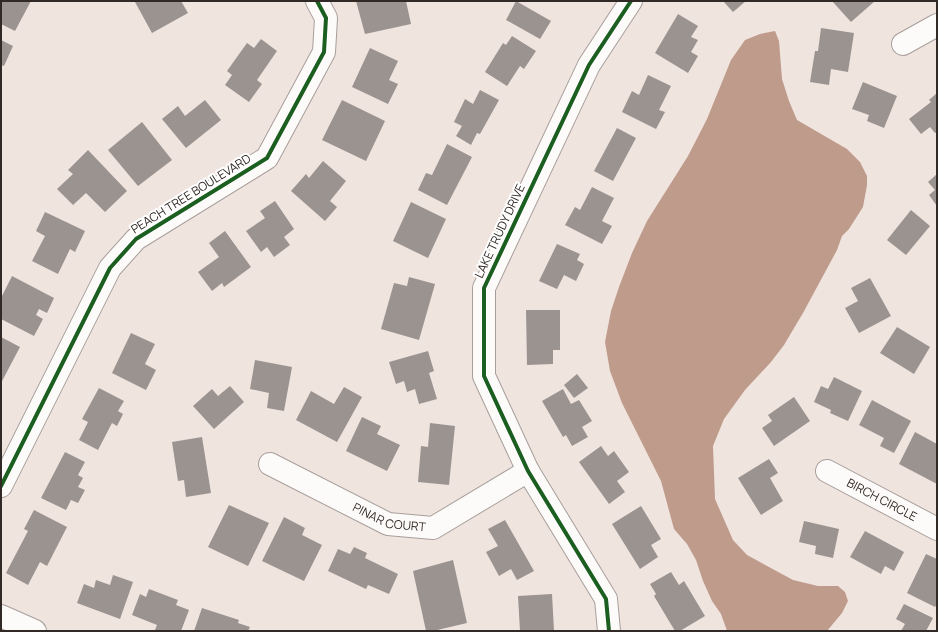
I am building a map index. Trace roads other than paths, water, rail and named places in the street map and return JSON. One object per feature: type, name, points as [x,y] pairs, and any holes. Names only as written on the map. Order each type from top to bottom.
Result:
[{"type":"street","name":"PEACH TREE BOULEVARD","points":[[1,486],[110,268],[136,239],[267,158],[324,52],[326,18],[317,1]]},
{"type":"street","name":"LAKE TRUDY DRIVE","points":[[609,631],[606,599],[528,471],[484,376],[484,288],[589,65],[631,1]]},
{"type":"street","points":[[903,44],[937,25]]},
{"type":"street","name":"PINAR COURT","points":[[270,464],[388,524],[433,528],[528,471]]},
{"type":"street","name":"BIRCH CIRCLE","points":[[827,471],[937,529]]},
{"type":"street","points":[[1,616],[35,631]]}]
